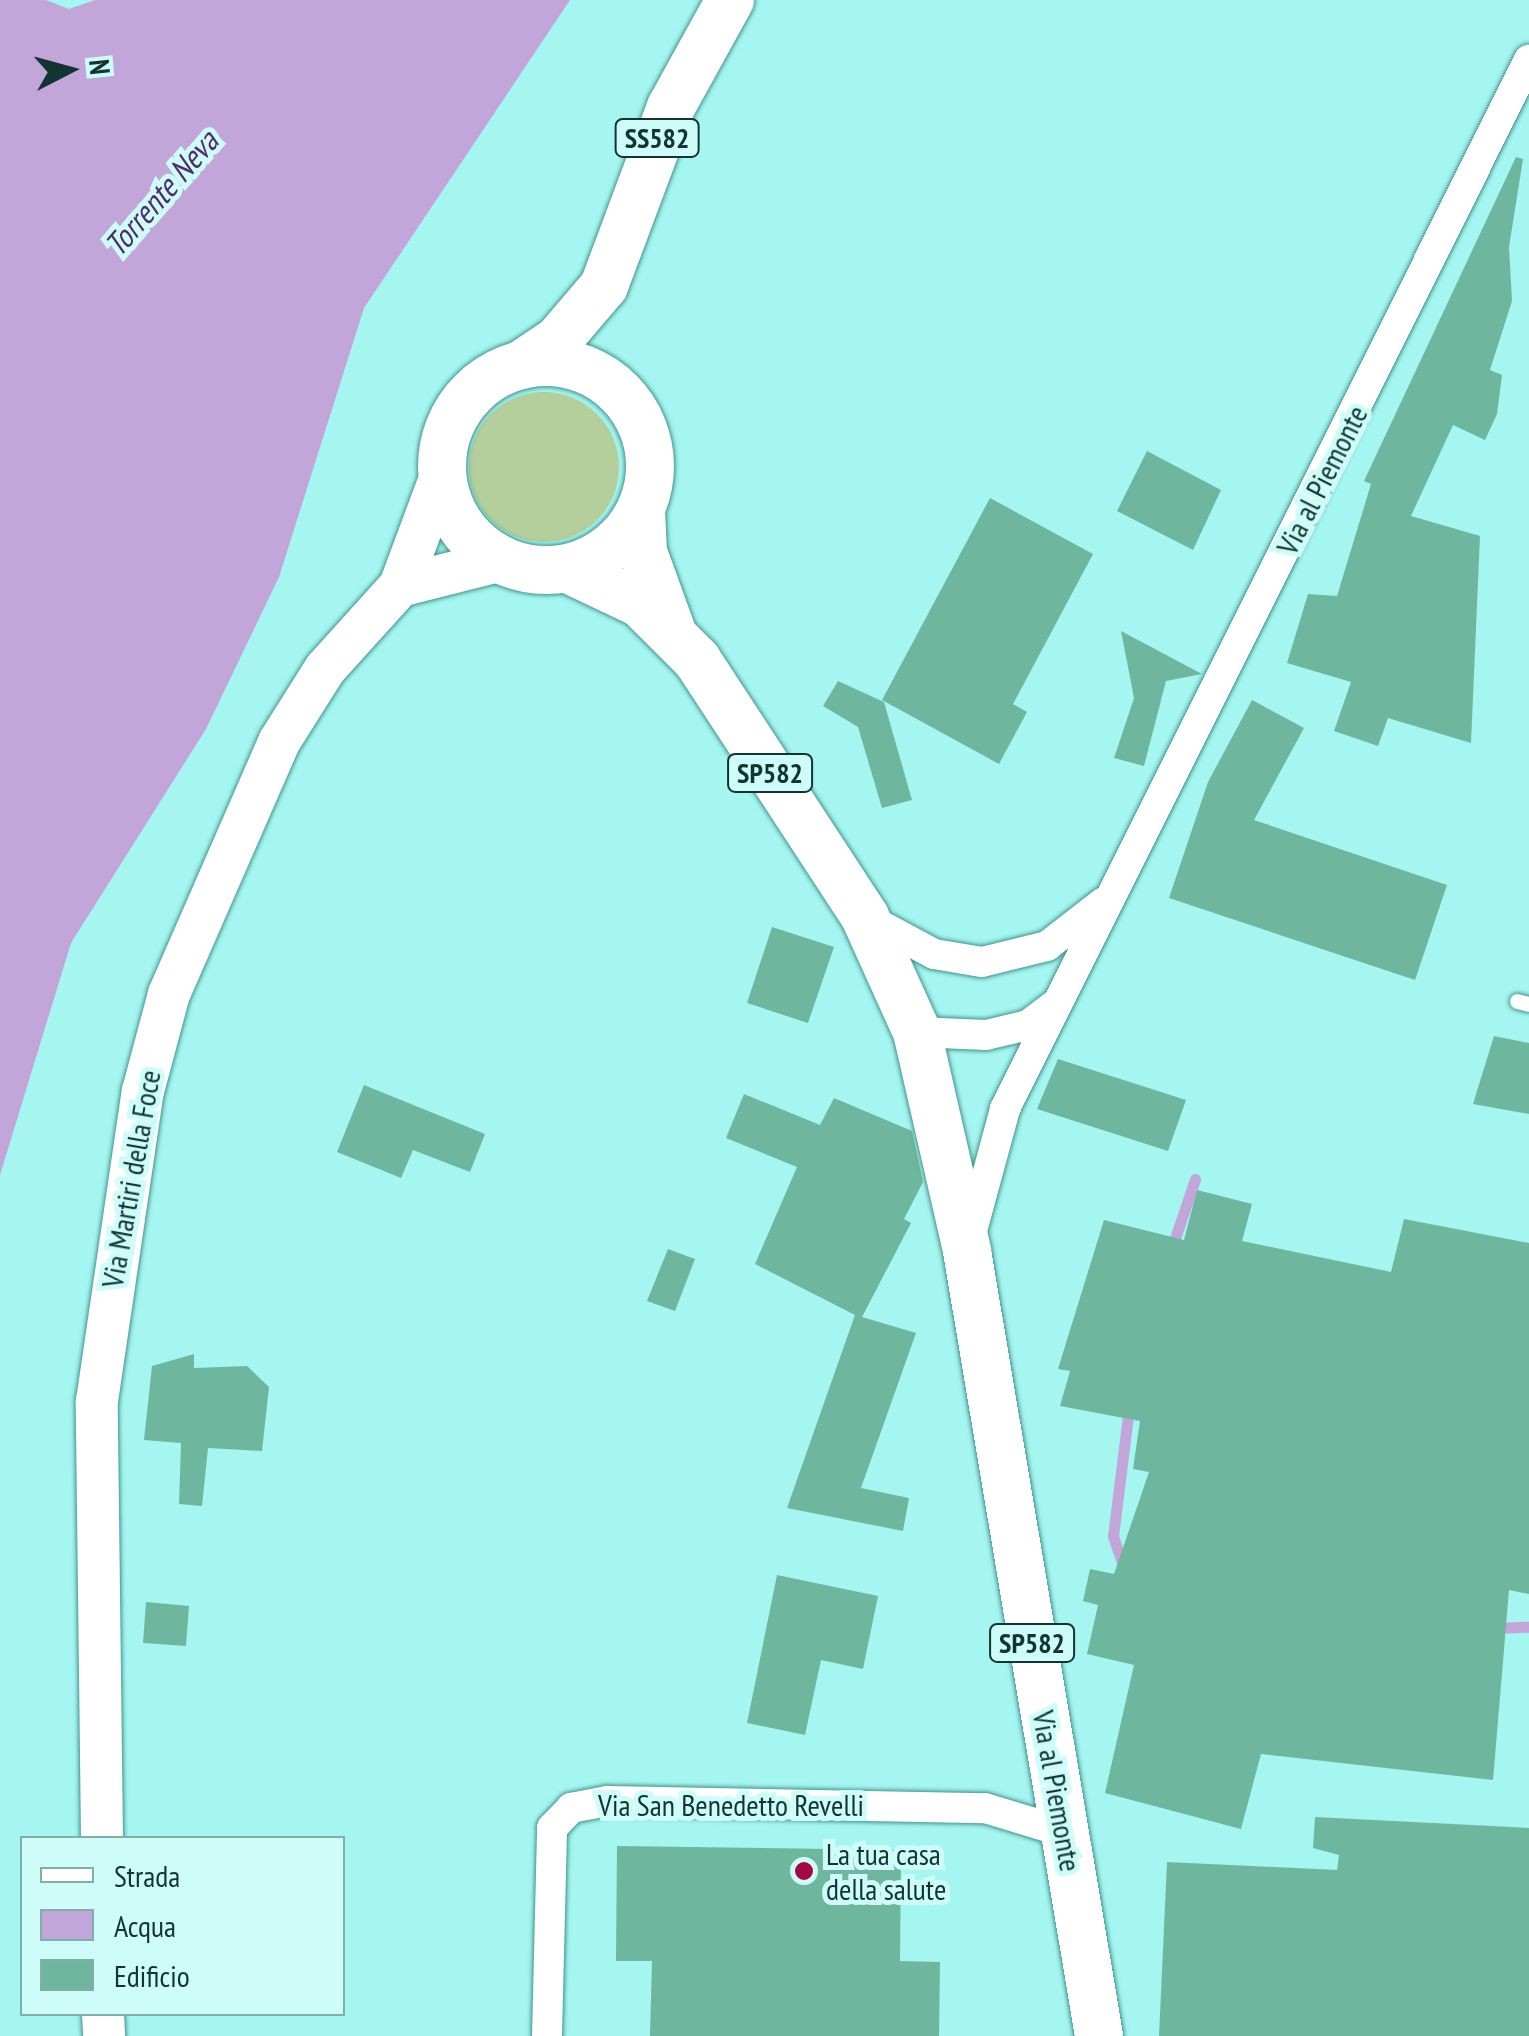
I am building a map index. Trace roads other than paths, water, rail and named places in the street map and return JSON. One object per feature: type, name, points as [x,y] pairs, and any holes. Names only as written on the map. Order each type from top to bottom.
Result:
[{"type":"main road","name":"SS582","points":[[521,365],[558,340],[604,286],[671,107],[730,0]]},
{"type":"main road","name":"SS582","points":[[604,286],[619,392]]},
{"type":"main road","points":[[400,586],[500,560],[568,569],[612,547],[640,510],[649,453],[619,392],[568,364],[521,365],[487,379],[462,405],[446,438],[442,473],[463,530],[500,560]]},
{"type":"main road","name":"Via Martiri della Foce","points":[[102,1836],[97,1401],[143,1091],[195,927],[279,742],[324,668],[400,586],[442,473]]},
{"type":"main road","name":"Via al Piemonte","points":[[640,510],[643,552],[672,632]]},
{"type":"main road","name":"Via al Piemonte","points":[[568,569],[640,603],[672,632],[864,917],[917,1032],[966,1251],[1098,2036]]},
{"type":"street","name":"Via al Piemonte","points":[[966,1251],[1005,1109],[1529,60]]},
{"type":"street","name":"Via al Piemonte","points":[[864,917],[934,954],[982,962],[1047,946],[1110,898]]},
{"type":"street","points":[[917,1032],[986,1035],[1028,1025],[1058,1003]]},
{"type":"street","name":"Via San Benedetto Revelli","points":[[547,2036],[552,1828],[570,1808],[608,1801],[985,1808],[1064,1832]]},
{"type":"water","name":"Torrente Neva","points":[[0,0],[46,0],[69,9],[95,0],[570,0],[364,308],[279,577],[206,729],[71,943],[0,1175]]},
{"type":"waterway","points":[[1171,1250],[1195,1179]]},
{"type":"waterway","points":[[1125,1571],[1113,1536],[1129,1408]]},
{"type":"waterway","points":[[1492,1628],[1529,1627]]},
{"type":"place","name":"La tua casa della salute","points":[[804,1871]]}]
